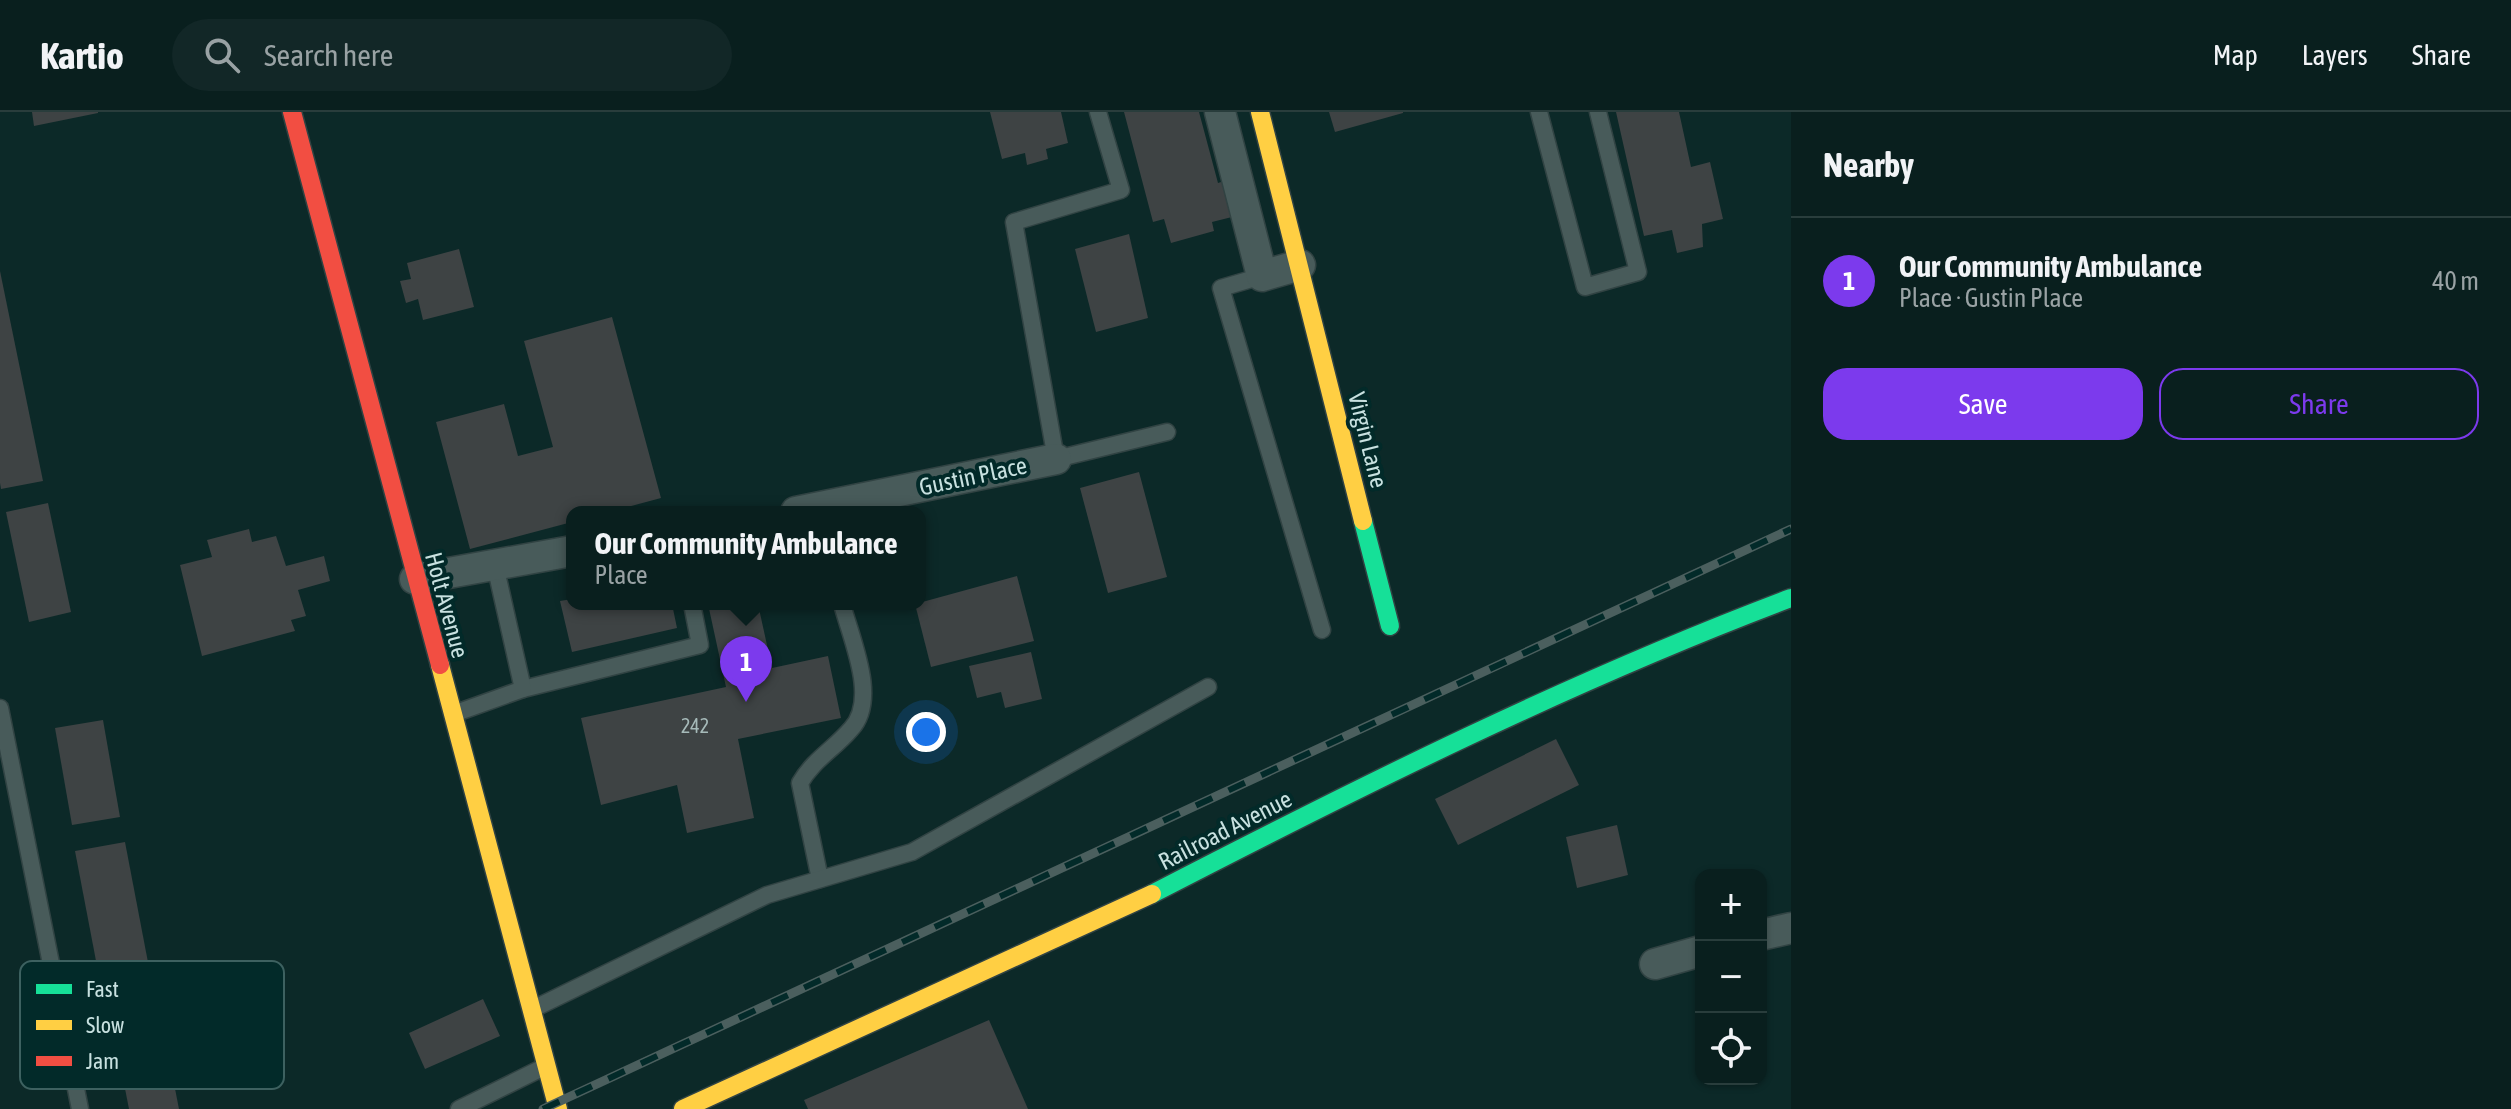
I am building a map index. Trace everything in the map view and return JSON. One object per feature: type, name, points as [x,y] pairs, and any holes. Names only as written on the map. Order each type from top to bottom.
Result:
[{"type":"street","name":"Holt Avenue","points":[[292,112],[558,1109]]},
{"type":"street","points":[[1220,112],[1262,276],[1300,265]]},
{"type":"street","name":"Virgin Lane","points":[[1260,112],[1390,626]]},
{"type":"street","name":"Gustin Place","points":[[835,506],[1056,459]]},
{"type":"street","points":[[415,579],[566,552]]},
{"type":"street","name":"Railroad Avenue","points":[[683,1109],[1135,903],[1290,823],[1671,645],[1791,598]]},
{"type":"street","points":[[1767,934],[1791,928]]},
{"type":"street","points":[[1655,964],[1695,953]]},
{"type":"lane","points":[[1098,112],[1121,190],[1014,222],[1056,459],[1167,432]]},
{"type":"lane","points":[[1539,112],[1585,287],[1638,272],[1598,112]]},
{"type":"lane","points":[[1262,276],[1221,288],[1322,630]]},
{"type":"lane","points":[[495,565],[523,689]]},
{"type":"lane","points":[[452,715],[523,689],[700,645],[693,610]]},
{"type":"lane","points":[[820,879],[800,783],[808,768],[852,729],[862,712],[864,694],[843,610]]},
{"type":"lane","points":[[531,1010],[767,895],[912,852],[1208,687]]},
{"type":"lane","points":[[0,708],[50,961]]},
{"type":"lane","points":[[459,1109],[546,1066]]},
{"type":"lane","points":[[76,1089],[80,1109]]},
{"type":"building","points":[[32,112],[98,112],[98,113],[34,126]]},
{"type":"building","points":[[990,112],[1061,112],[1068,143],[1046,149],[1048,159],[1027,165],[1025,153],[1002,159]]},
{"type":"building","points":[[1124,112],[1199,112],[1218,183],[1230,179],[1240,215],[1212,222],[1214,231],[1171,243],[1164,219],[1153,222]]},
{"type":"building","points":[[1329,112],[1403,112],[1403,113],[1335,132]]},
{"type":"building","points":[[1616,112],[1679,112],[1691,167],[1710,162],[1723,219],[1702,224],[1703,247],[1677,253],[1672,230],[1644,236]]},
{"type":"building","points":[[1129,234],[1148,318],[1096,332],[1075,249]]},
{"type":"building","points":[[459,249],[474,307],[423,320],[418,299],[406,303],[400,281],[411,279],[407,263]]},
{"type":"building","points":[[0,271],[43,481],[1,489],[0,483]]},
{"type":"building","points":[[612,317],[661,498],[631,506],[566,506],[566,524],[470,549],[436,422],[504,404],[518,456],[553,447],[524,341]]},
{"type":"building","points":[[1139,472],[1167,577],[1108,593],[1080,488]]},
{"type":"building","points":[[48,503],[71,612],[29,622],[6,512]]},
{"type":"building","points":[[249,529],[252,542],[276,536],[286,566],[324,556],[330,581],[298,590],[306,616],[291,620],[295,631],[202,656],[180,565],[212,557],[207,540]]},
{"type":"building","points":[[1017,576],[1034,641],[931,667],[917,610],[926,610],[926,601]]},
{"type":"building","points":[[566,600],[566,610],[673,610],[677,628],[572,652],[560,601]]},
{"type":"building","points":[[709,610],[759,610],[772,668],[828,656],[841,718],[738,739],[754,818],[687,833],[677,785],[601,805],[581,718],[726,687]]},
{"type":"building","points":[[1031,652],[1042,699],[1005,708],[1001,692],[977,698],[969,666]]},
{"type":"building","points":[[103,720],[120,817],[72,825],[55,728]]},
{"type":"building","points":[[1556,739],[1579,785],[1458,845],[1435,799]]},
{"type":"building","points":[[1617,825],[1628,875],[1577,888],[1566,837]]},
{"type":"building","points":[[125,842],[148,961],[96,961],[75,851]]},
{"type":"building","points":[[483,999],[500,1036],[425,1069],[409,1033]]},
{"type":"building","points":[[989,1020],[1028,1109],[808,1109],[804,1100]]},
{"type":"building","points":[[125,1089],[175,1089],[179,1109],[129,1109]]},
{"type":"railway","points":[[543,1109],[1791,529]]},
{"type":"traffic: fast","points":[[1363,521],[1390,626]]},
{"type":"traffic: fast","points":[[1152,894],[1309,814],[1548,699],[1791,598]]},
{"type":"traffic: slow","points":[[1260,112],[1363,521]]},
{"type":"traffic: slow","points":[[440,665],[558,1109]]},
{"type":"traffic: slow","points":[[683,1109],[1152,894]]},
{"type":"traffic: jam","points":[[292,112],[440,665]]},
{"type":"place","name":"Our Community Ambulance","points":[[746,702]]}]
